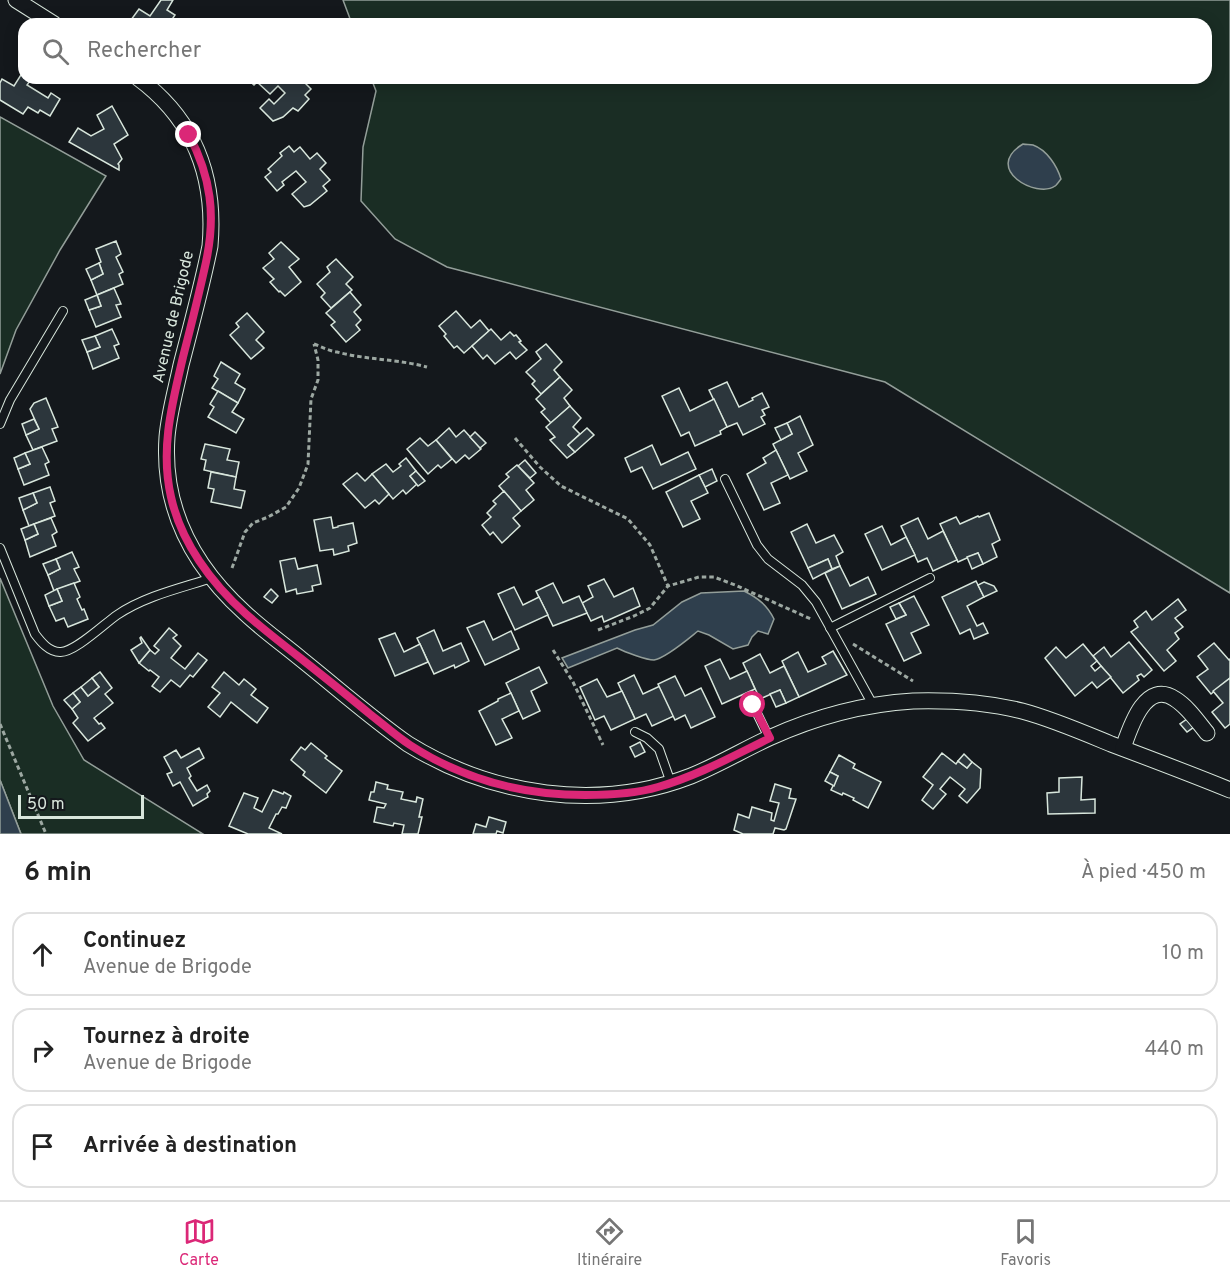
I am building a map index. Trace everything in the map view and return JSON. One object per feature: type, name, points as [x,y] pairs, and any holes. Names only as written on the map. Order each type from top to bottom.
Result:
[{"type":"street","points":[[16,0],[44,18]]},
{"type":"street","name":"Avenue de Brigode","points":[[145,84],[165,102],[182,122],[196,148],[209,190],[212,219],[210,246],[172,405],[167,436],[168,482],[179,524],[189,546],[212,578],[246,614],[396,735],[454,769],[510,788],[559,794],[607,795],[646,790],[671,783],[822,717],[873,705],[934,701],[988,705],[1041,717],[1230,790]]},
{"type":"street","points":[[1123,748],[1133,720],[1142,706],[1154,695],[1162,694],[1180,702],[1207,733]]},
{"type":"lane","points":[[0,424],[10,400],[63,311]]},
{"type":"lane","points":[[725,479],[757,545],[774,565],[802,585],[816,602],[873,705]]},
{"type":"lane","points":[[0,548],[35,634],[47,648],[60,652],[72,650],[110,620],[131,607],[212,578]]},
{"type":"lane","points":[[830,628],[930,578]]},
{"type":"lane","points":[[753,705],[770,738]]},
{"type":"lane","points":[[635,732],[647,738],[659,749],[671,783]]},
{"type":"path","points":[[232,568],[245,532],[253,523],[286,507],[299,488],[308,464],[311,399],[318,380],[318,360],[314,344],[344,354],[414,363],[427,367]]},
{"type":"path","points":[[514,438],[561,486],[628,519],[650,545],[668,586]]},
{"type":"path","points":[[598,630],[650,608],[668,586],[699,577],[714,577],[769,599],[830,628],[913,681]]},
{"type":"path","points":[[553,650],[573,682],[603,745]]},
{"type":"path","points":[[0,724],[46,834]]},
{"type":"green space","points":[[343,0],[1230,0],[1230,593],[885,382],[447,267],[395,239],[361,201],[363,147],[376,91],[373,84],[1212,84],[1212,18],[350,18]]},
{"type":"green space","points":[[0,117],[106,176],[60,250],[16,330],[0,374]]},
{"type":"green space","points":[[0,578],[53,706],[84,760],[203,834],[21,834],[0,780]]},
{"type":"water","points":[[1023,144],[1038,147],[1051,159],[1061,179],[1056,186],[1047,189],[1026,185],[1010,172],[1008,163],[1012,154]]},
{"type":"water","points":[[744,591],[762,602],[774,619],[768,634],[758,631],[748,645],[733,649],[698,631],[671,652],[654,660],[617,648],[568,668],[562,658],[653,625],[682,602],[701,593]]},
{"type":"water","points":[[0,780],[21,834],[0,834]]},
{"type":"building","points":[[161,0],[173,0],[167,10],[175,15],[173,18],[132,18],[139,9],[150,16]]},
{"type":"building","points":[[2,79],[14,86],[18,80],[18,84],[28,84],[48,98],[51,93],[60,99],[50,116],[28,107],[23,114],[0,100]]},
{"type":"building","points":[[259,84],[306,84],[311,89],[305,95],[309,99],[298,111],[293,108],[283,117],[273,121],[260,108],[269,99],[274,104],[285,93],[278,86],[270,94]]},
{"type":"building","points":[[112,106],[128,135],[114,144],[122,159],[118,164],[119,170],[69,142],[78,128],[91,136],[104,129],[97,115]]},
{"type":"building","points":[[289,146],[294,152],[300,147],[310,159],[317,153],[326,163],[320,169],[330,180],[323,186],[327,191],[304,207],[292,194],[306,182],[296,171],[282,182],[284,185],[277,191],[265,177],[271,172],[268,169],[282,156],[280,153]]},
{"type":"building","points":[[116,241],[121,254],[116,257],[123,272],[119,274],[123,284],[97,295],[91,280],[103,274],[96,249]]},
{"type":"building","points":[[281,242],[299,259],[289,267],[301,282],[285,296],[270,282],[274,279],[263,268],[274,259],[269,253]]},
{"type":"building","points":[[336,259],[353,277],[346,284],[352,290],[331,308],[321,297],[325,293],[317,284],[330,272],[327,267]]},
{"type":"building","points":[[99,263],[103,274],[91,280],[86,269]]},
{"type":"building","points":[[114,288],[121,304],[116,305],[121,317],[96,327],[89,310],[101,306],[97,295]]},
{"type":"building","points":[[350,292],[361,305],[354,312],[361,320],[356,325],[360,330],[346,342],[331,325],[335,322],[326,313]]},
{"type":"building","points":[[97,295],[101,306],[89,310],[85,300]]},
{"type":"building","points":[[456,311],[471,328],[480,320],[489,331],[464,353],[457,346],[454,348],[439,326]]},
{"type":"building","points":[[247,313],[264,332],[256,340],[264,348],[251,359],[230,335],[239,327],[236,323]]},
{"type":"building","points":[[112,329],[119,344],[114,346],[119,358],[93,369],[87,352],[100,347],[95,336]]},
{"type":"building","points":[[491,329],[501,340],[510,332],[516,335],[527,350],[516,359],[510,352],[495,364],[487,355],[483,359],[472,346]]},
{"type":"building","points":[[95,336],[100,347],[87,352],[82,340]]},
{"type":"building","points":[[546,344],[562,362],[554,370],[560,377],[541,394],[532,384],[535,381],[526,372],[541,359],[536,352]]},
{"type":"building","points":[[221,362],[240,374],[235,383],[245,389],[238,403],[212,388],[218,379],[214,376]]},
{"type":"building","points":[[560,377],[572,390],[564,398],[570,406],[551,423],[541,412],[545,409],[536,399]]},
{"type":"building","points":[[727,382],[739,407],[762,393],[769,407],[762,410],[765,415],[761,417],[765,424],[743,435],[737,423],[727,427],[709,390]]},
{"type":"building","points":[[679,388],[690,411],[714,399],[727,427],[720,431],[721,434],[695,446],[689,432],[681,436],[662,396]]},
{"type":"building","points":[[218,391],[238,403],[232,412],[244,419],[236,433],[208,417],[214,407],[210,404]]},
{"type":"building","points":[[46,398],[58,427],[52,429],[57,441],[33,450],[26,435],[39,429],[30,409],[34,403]]},
{"type":"building","points":[[570,406],[581,418],[573,427],[580,434],[568,445],[575,452],[567,458],[550,440],[555,437],[546,427]]},
{"type":"building","points":[[800,416],[813,445],[798,453],[807,471],[790,479],[773,444],[792,434],[787,423]]},
{"type":"building","points":[[34,419],[39,429],[26,435],[22,424]]},
{"type":"building","points":[[787,423],[792,434],[781,440],[775,428]]},
{"type":"building","points":[[449,428],[456,437],[464,430],[481,449],[469,459],[465,455],[456,463],[436,440]]},
{"type":"building","points":[[587,428],[594,435],[575,452],[568,445]]},
{"type":"building","points":[[475,432],[486,443],[480,448],[470,437]]},
{"type":"building","points":[[420,438],[428,446],[436,440],[452,459],[441,468],[438,465],[428,474],[407,449]]},
{"type":"building","points":[[205,444],[230,449],[227,460],[239,462],[236,477],[204,470],[206,460],[201,459]]},
{"type":"building","points":[[652,445],[661,465],[688,452],[696,469],[653,489],[642,467],[631,472],[625,458]]},
{"type":"building","points":[[42,447],[49,462],[45,464],[49,475],[24,485],[18,469],[30,464],[25,453]]},
{"type":"building","points":[[776,450],[788,475],[771,483],[780,503],[764,510],[747,474],[766,463],[763,458]]},
{"type":"building","points":[[25,453],[30,464],[18,469],[14,458]]},
{"type":"building","points":[[406,458],[416,471],[410,476],[417,484],[406,494],[403,490],[393,499],[372,474],[386,464],[393,472]]},
{"type":"building","points":[[525,460],[536,473],[530,478],[518,466]]},
{"type":"building","points":[[517,465],[534,483],[526,490],[534,500],[521,511],[499,486],[509,477],[506,474]]},
{"type":"building","points":[[712,469],[717,481],[705,487],[699,475]]},
{"type":"building","points":[[416,471],[425,481],[418,486],[410,476]]},
{"type":"building","points":[[211,472],[236,477],[234,489],[245,491],[241,508],[211,502],[214,489],[208,488]]},
{"type":"building","points":[[357,473],[365,481],[372,474],[389,494],[379,504],[375,500],[365,508],[343,484]]},
{"type":"building","points":[[699,475],[708,493],[691,501],[700,519],[683,527],[666,492]]},
{"type":"building","points":[[50,487],[55,501],[50,503],[55,516],[29,526],[23,510],[37,503],[33,493]]},
{"type":"building","points":[[504,491],[521,511],[513,518],[520,526],[502,543],[493,532],[490,535],[482,525],[491,517],[487,513],[496,504],[493,501]]},
{"type":"building","points":[[33,493],[37,503],[23,510],[19,498]]},
{"type":"building","points":[[989,513],[1000,540],[992,544],[997,557],[983,564],[978,553],[958,562],[940,524],[956,517],[960,524]]},
{"type":"building","points":[[331,517],[333,528],[353,523],[357,543],[348,546],[349,551],[334,555],[333,549],[320,551],[314,520]]},
{"type":"building","points":[[51,518],[57,532],[52,535],[56,546],[30,557],[25,540],[38,534],[34,524]]},
{"type":"building","points":[[918,518],[928,539],[943,531],[957,560],[933,571],[927,558],[918,562],[901,526]]},
{"type":"building","points":[[34,524],[38,534],[25,540],[21,529]]},
{"type":"building","points":[[807,524],[816,543],[834,535],[843,552],[836,556],[840,566],[832,569],[828,559],[808,568],[791,532]]},
{"type":"building","points":[[882,526],[891,545],[906,537],[915,555],[882,570],[865,534]]},
{"type":"building","points":[[72,552],[79,567],[74,569],[80,581],[54,591],[48,575],[60,569],[56,559]]},
{"type":"building","points":[[978,553],[983,564],[972,569],[967,557]]},
{"type":"building","points":[[295,558],[298,569],[317,565],[321,584],[312,586],[313,591],[297,594],[296,589],[286,592],[280,561]]},
{"type":"building","points":[[56,559],[60,569],[48,575],[43,564]]},
{"type":"building","points":[[828,559],[832,569],[813,579],[808,568]]},
{"type":"building","points":[[840,566],[850,586],[868,577],[876,594],[842,609],[825,573]]},
{"type":"building","points":[[604,579],[614,597],[633,588],[640,606],[604,622],[602,616],[591,621],[582,603],[593,597],[588,586]]},
{"type":"building","points":[[976,581],[984,597],[967,606],[977,626],[983,623],[988,633],[974,639],[970,629],[960,634],[942,597]]},
{"type":"building","points":[[984,582],[994,586],[997,591],[984,597],[978,585]]},
{"type":"building","points":[[74,583],[80,597],[77,599],[88,619],[68,627],[64,618],[56,621],[49,606],[62,601],[57,589]]},
{"type":"building","points":[[553,583],[563,603],[579,596],[587,613],[553,626],[536,591]]},
{"type":"building","points":[[514,587],[523,605],[539,597],[548,615],[515,630],[498,594]]},
{"type":"building","points":[[57,589],[62,601],[49,606],[45,595]]},
{"type":"building","points":[[271,589],[278,596],[272,603],[264,597]]},
{"type":"building","points":[[914,596],[929,625],[911,633],[921,653],[904,661],[886,624],[906,615],[899,603]]},
{"type":"building","points":[[1178,599],[1186,610],[1175,618],[1183,627],[1175,633],[1179,639],[1167,650],[1176,661],[1164,671],[1131,632],[1138,627],[1134,621],[1146,611],[1152,620]]},
{"type":"building","points":[[899,603],[906,615],[896,619],[890,607]]},
{"type":"building","points":[[484,621],[493,640],[511,631],[519,649],[485,665],[467,628]]},
{"type":"building","points":[[169,628],[177,635],[173,638],[181,646],[171,658],[185,669],[198,653],[207,660],[193,677],[190,675],[180,687],[171,680],[160,692],[152,686],[159,677],[139,663],[150,650],[155,654],[159,650],[154,646]]},
{"type":"building","points":[[434,630],[443,651],[461,643],[469,661],[434,674],[417,638]]},
{"type":"building","points":[[395,633],[404,652],[420,644],[428,662],[395,676],[379,639]]},
{"type":"building","points":[[141,637],[150,650],[139,663],[131,650],[142,643]]},
{"type":"building","points":[[1129,642],[1152,670],[1144,677],[1141,674],[1137,676],[1139,680],[1123,693],[1093,656],[1104,647],[1111,657]]},
{"type":"building","points":[[1214,643],[1230,659],[1230,678],[1211,694],[1197,677],[1208,669],[1198,656]]},
{"type":"building","points":[[1083,644],[1097,661],[1091,666],[1095,671],[1101,666],[1111,677],[1097,688],[1092,682],[1075,696],[1045,658],[1056,647],[1066,658]]},
{"type":"building","points":[[833,651],[847,675],[799,697],[782,661],[798,652],[808,672],[826,664],[822,657]]},
{"type":"building","points":[[760,654],[770,673],[784,666],[799,697],[786,703],[780,690],[760,699],[743,663]]},
{"type":"building","points":[[720,659],[730,679],[747,671],[755,689],[722,704],[705,666]]},
{"type":"building","points":[[539,667],[547,683],[531,691],[540,711],[523,719],[506,683]]},
{"type":"building","points":[[100,672],[112,688],[105,694],[113,703],[94,718],[105,728],[88,741],[73,723],[78,718],[72,709],[80,702],[73,693],[81,687],[88,696],[99,687],[92,678]]},
{"type":"building","points":[[224,672],[239,685],[244,679],[256,689],[251,695],[268,708],[257,723],[231,702],[220,717],[208,707],[220,693],[212,687]]},
{"type":"building","points":[[634,675],[643,694],[660,686],[674,716],[652,726],[646,714],[635,719],[618,683]]},
{"type":"building","points":[[675,676],[685,696],[701,688],[715,717],[691,728],[685,715],[675,720],[658,684]]},
{"type":"building","points":[[92,678],[99,687],[88,696],[81,687]]},
{"type":"building","points":[[1230,678],[1230,724],[1225,728],[1212,712],[1223,703],[1213,691]]},
{"type":"building","points":[[597,679],[607,697],[622,691],[635,719],[611,730],[604,716],[595,720],[580,687]]},
{"type":"building","points":[[780,690],[786,703],[776,707],[770,694]]},
{"type":"building","points":[[73,693],[80,702],[72,709],[64,700]]},
{"type":"building","points":[[511,693],[519,711],[502,719],[512,738],[496,745],[479,711]]},
{"type":"building","points":[[1187,719],[1194,727],[1187,732],[1180,724]]},
{"type":"building","points":[[640,742],[645,752],[635,757],[630,747]]},
{"type":"building","points":[[311,743],[342,771],[326,793],[303,775],[305,772],[291,760],[301,747],[305,750]]},
{"type":"building","points":[[199,748],[204,758],[187,768],[191,776],[189,778],[197,791],[207,785],[210,791],[207,794],[208,797],[193,806],[180,782],[173,786],[167,774],[172,772],[164,757],[176,750],[181,758]]},
{"type":"building","points":[[942,753],[956,764],[958,761],[967,768],[972,762],[981,769],[980,788],[967,803],[959,796],[965,789],[950,777],[940,789],[946,794],[933,809],[922,800],[933,785],[923,777]]},
{"type":"building","points":[[964,754],[972,762],[967,768],[958,761]]},
{"type":"building","points":[[839,755],[855,764],[853,768],[881,782],[868,808],[853,800],[854,798],[831,790],[838,776],[830,772]]},
{"type":"building","points":[[830,772],[838,776],[834,786],[825,781]]},
{"type":"building","points":[[1082,777],[1081,800],[1095,799],[1095,813],[1048,814],[1047,793],[1059,792],[1059,778]]},
{"type":"building","points":[[376,782],[388,785],[387,789],[403,792],[401,799],[416,802],[417,797],[423,799],[418,834],[402,834],[404,825],[394,823],[393,826],[374,822],[377,807],[384,808],[386,804],[369,800]]},
{"type":"building","points":[[775,784],[791,789],[789,798],[796,799],[786,829],[775,828],[773,834],[743,834],[734,830],[738,814],[749,818],[752,807],[772,813],[771,820],[774,821],[779,803],[770,801]]},
{"type":"building","points":[[273,790],[291,796],[286,808],[282,807],[276,814],[269,828],[282,834],[248,834],[229,826],[244,793],[258,798],[254,808],[262,812]]},
{"type":"building","points":[[489,817],[506,822],[503,833],[497,831],[496,834],[473,834],[476,824],[486,827]]},
{"type":"route","points":[[189,135],[206,176],[212,219],[210,246],[169,421],[166,451],[168,482],[174,511],[189,546],[234,603],[408,744],[471,776],[525,791],[607,795],[646,790],[691,776],[770,738],[753,705]]}]
